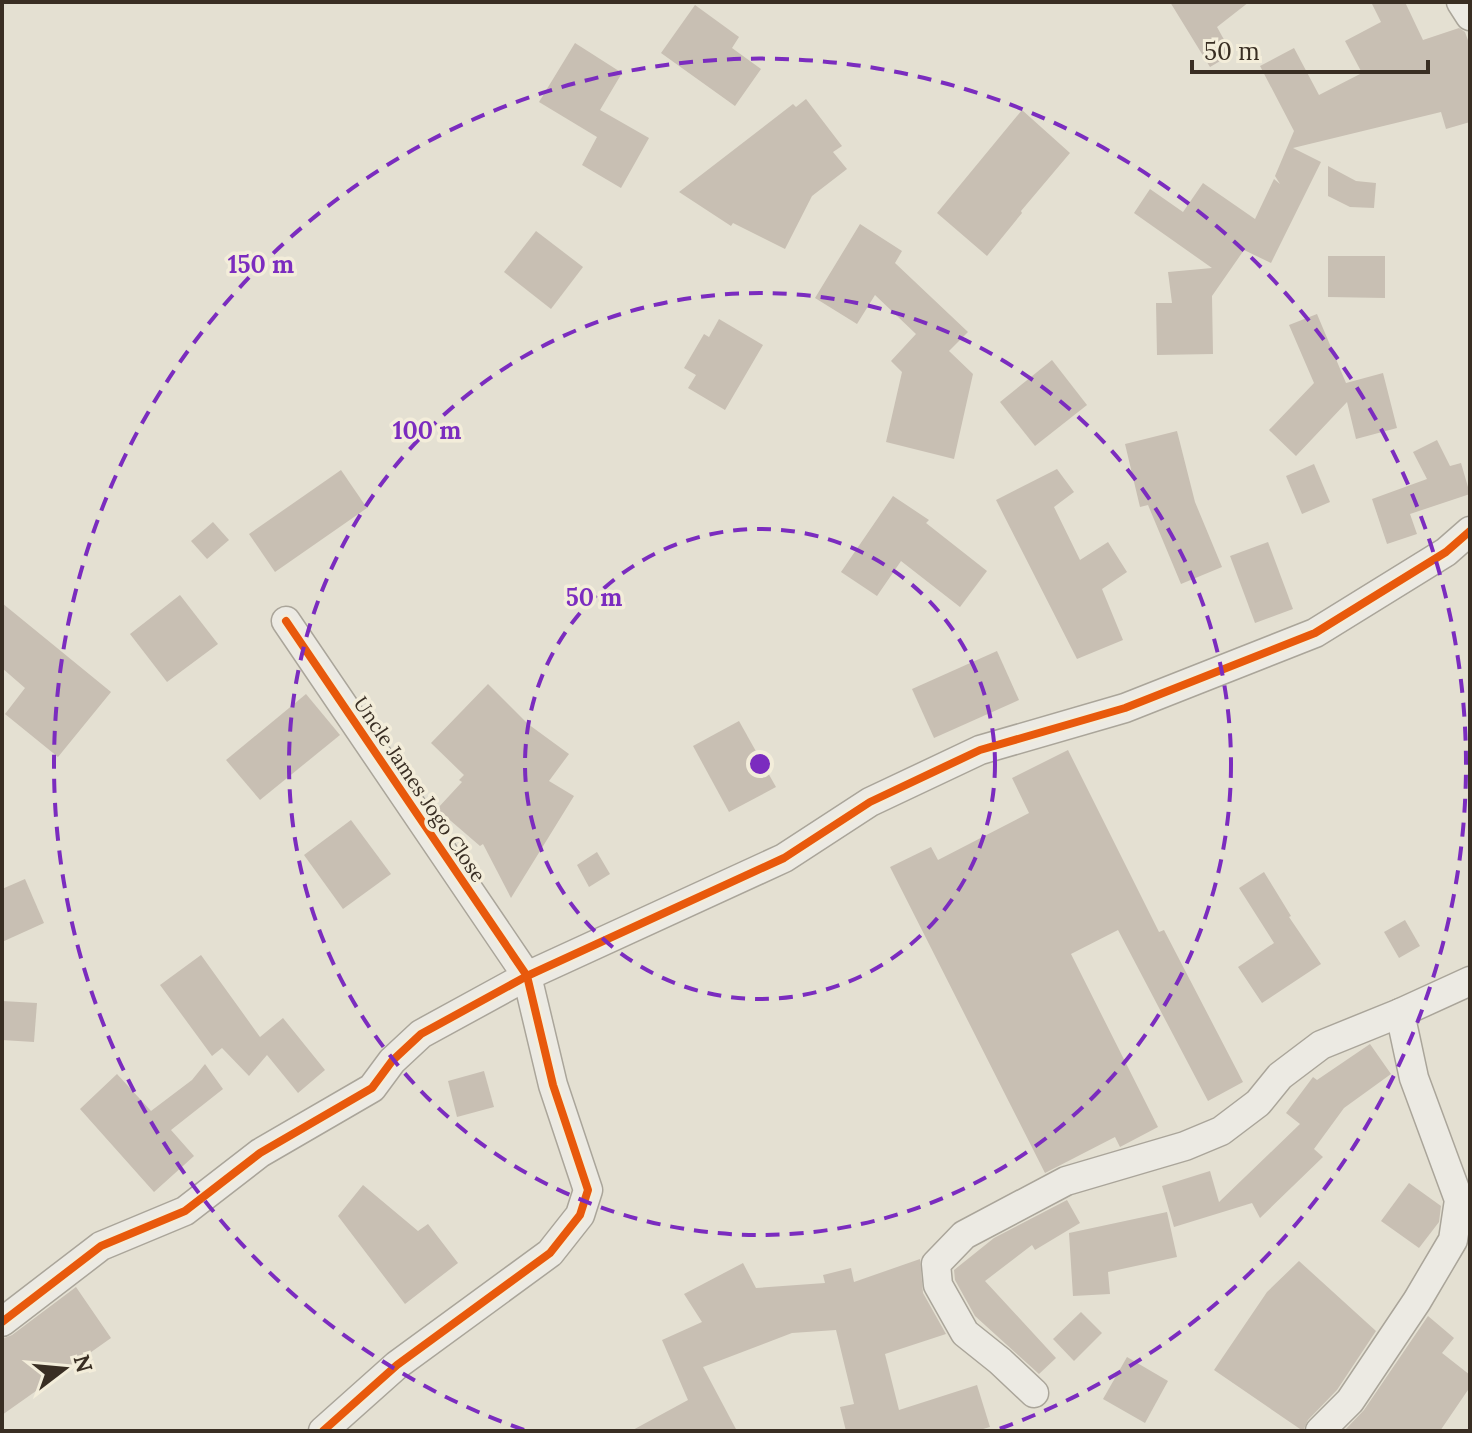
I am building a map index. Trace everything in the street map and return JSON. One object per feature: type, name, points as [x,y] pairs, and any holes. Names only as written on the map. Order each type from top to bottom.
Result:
[{"type":"street","points":[[1461,2],[1470,16]]},
{"type":"street","points":[[2,1322],[101,1246],[185,1211],[260,1153],[372,1088],[392,1061],[421,1034],[527,976],[784,858],[870,802],[980,750],[1125,708],[1315,633],[1446,552],[1470,531]]},
{"type":"street","name":"Uncle James Jogo Close","points":[[286,621],[527,976]]},
{"type":"street","points":[[323,1431],[397,1365],[550,1253],[580,1215],[588,1190],[553,1085],[527,976]]},
{"type":"street","points":[[1034,1393],[965,1333],[938,1285],[936,1264],[964,1235],[1066,1181],[1185,1146],[1221,1131],[1258,1103],[1280,1076],[1321,1045],[1470,981]]},
{"type":"street","points":[[1320,1431],[1350,1401],[1417,1301],[1453,1240],[1459,1200],[1414,1078],[1400,1013]]},
{"type":"building","points":[[1170,2],[1249,2],[1217,27],[1232,54],[1210,67]]},
{"type":"building","points":[[1371,2],[1405,2],[1423,40],[1459,28],[1465,32],[1470,46],[1470,122],[1446,129],[1441,112],[1293,148],[1321,162],[1271,263],[1244,250],[1212,296],[1213,354],[1157,355],[1156,303],[1172,303],[1168,272],[1212,268],[1134,213],[1150,189],[1183,212],[1203,183],[1255,219],[1274,179],[1280,184],[1275,176],[1294,131],[1260,66],[1294,48],[1319,95],[1362,73],[1345,41],[1381,22]]},
{"type":"building","points":[[695,5],[739,37],[732,48],[761,69],[735,106],[661,53]]},
{"type":"building","points":[[575,43],[622,73],[600,110],[649,138],[621,188],[582,165],[597,137],[539,102]]},
{"type":"building","points":[[806,99],[842,146],[833,152],[847,169],[812,196],[785,249],[733,223],[731,226],[679,192],[793,104],[796,107]]},
{"type":"building","points":[[1022,110],[1070,153],[987,256],[937,213]]},
{"type":"building","points":[[1328,166],[1356,181],[1376,183],[1374,208],[1350,207],[1328,196]]},
{"type":"building","points":[[860,224],[902,251],[895,263],[968,332],[949,351],[973,374],[954,459],[886,442],[902,372],[891,361],[916,334],[875,295],[857,324],[815,298]]},
{"type":"building","points":[[536,231],[583,267],[551,309],[504,272]]},
{"type":"building","points":[[1328,256],[1385,256],[1385,298],[1328,297]]},
{"type":"building","points":[[1317,314],[1346,383],[1383,373],[1397,428],[1356,439],[1347,402],[1296,456],[1269,430],[1314,383],[1289,325]]},
{"type":"building","points":[[719,319],[763,345],[725,410],[688,388],[696,375],[684,368],[704,334],[709,337]]},
{"type":"building","points":[[1052,360],[1087,405],[1035,446],[1000,402]]},
{"type":"building","points":[[1177,431],[1195,502],[1222,567],[1181,584],[1148,505],[1140,507],[1125,444]]},
{"type":"building","points":[[1437,440],[1450,466],[1461,463],[1470,494],[1410,514],[1417,534],[1387,544],[1372,499],[1427,479],[1413,452]]},
{"type":"building","points":[[1314,464],[1330,502],[1302,514],[1286,476]]},
{"type":"building","points":[[1057,469],[1074,492],[1054,507],[1080,560],[1108,542],[1127,572],[1102,589],[1123,640],[1077,659],[996,500]]},
{"type":"building","points":[[341,470],[367,508],[275,572],[249,534]]},
{"type":"building","points":[[893,496],[929,520],[926,523],[987,571],[960,607],[901,561],[877,596],[841,572]]},
{"type":"building","points":[[213,522],[229,540],[207,559],[191,541]]},
{"type":"building","points":[[1268,542],[1293,609],[1255,623],[1230,556]]},
{"type":"building","points":[[180,595],[218,644],[167,682],[130,634]]},
{"type":"building","points":[[2,603],[111,692],[58,757],[5,714],[25,688],[2,668]]},
{"type":"building","points":[[997,651],[1019,700],[934,738],[912,689]]},
{"type":"building","points":[[488,684],[528,724],[569,754],[549,781],[574,796],[511,898],[483,844],[480,846],[437,809],[462,782],[459,780],[464,775],[431,743]]},
{"type":"building","points":[[306,694],[340,735],[260,800],[226,760]]},
{"type":"building","points":[[739,721],[776,787],[729,812],[693,746]]},
{"type":"building","points":[[1068,750],[1159,932],[1164,930],[1243,1082],[1208,1101],[1118,930],[1071,954],[1158,1127],[1120,1147],[1115,1137],[1045,1173],[890,867],[931,847],[938,860],[1029,813],[1012,778]]},
{"type":"building","points":[[351,820],[391,874],[343,909],[304,855]]},
{"type":"building","points":[[597,852],[610,874],[589,887],[577,865]]},
{"type":"building","points":[[1264,872],[1289,917],[1321,964],[1262,1003],[1238,967],[1274,943],[1239,888]]},
{"type":"building","points":[[25,879],[44,923],[2,942],[2,889]]},
{"type":"building","points":[[1405,920],[1420,946],[1399,958],[1384,932]]},
{"type":"building","points":[[201,955],[260,1037],[283,1018],[325,1070],[298,1093],[267,1055],[249,1076],[222,1048],[212,1056],[160,985]]},
{"type":"building","points":[[2,1001],[37,1003],[34,1042],[2,1040]]},
{"type":"building","points":[[1370,1044],[1391,1074],[1344,1108],[1314,1149],[1323,1157],[1260,1218],[1252,1203],[1174,1227],[1162,1186],[1210,1171],[1219,1202],[1300,1124],[1286,1113],[1313,1077],[1317,1080]]},
{"type":"building","points":[[205,1064],[223,1089],[171,1130],[194,1156],[154,1192],[80,1109],[117,1074],[151,1111],[192,1080]]},
{"type":"building","points":[[484,1071],[494,1107],[457,1117],[448,1081]]},
{"type":"building","points":[[1409,1183],[1441,1206],[1439,1222],[1419,1248],[1381,1221]]},
{"type":"building","points":[[363,1185],[418,1231],[428,1224],[458,1263],[405,1304],[338,1216]]},
{"type":"building","points":[[1067,1200],[1080,1223],[1035,1250],[1032,1245],[985,1281],[1056,1358],[1039,1374],[975,1316],[955,1280],[954,1270],[994,1238]]},
{"type":"building","points":[[1167,1212],[1177,1257],[1108,1272],[1110,1294],[1073,1296],[1069,1233]]},
{"type":"building","points":[[920,1259],[923,1293],[946,1334],[885,1354],[899,1410],[977,1385],[990,1427],[976,1431],[846,1431],[840,1407],[854,1404],[836,1330],[792,1333],[703,1367],[737,1431],[631,1431],[688,1400],[662,1340],[702,1322],[684,1294],[743,1263],[756,1288],[825,1283],[823,1275],[851,1268],[854,1282]]},
{"type":"building","points":[[1299,1261],[1376,1331],[1337,1390],[1308,1420],[1303,1431],[1214,1370],[1267,1292]]},
{"type":"building","points":[[76,1287],[111,1338],[2,1415],[2,1339],[12,1335]]},
{"type":"building","points":[[1081,1312],[1102,1333],[1074,1361],[1053,1339]]},
{"type":"building","points":[[1428,1316],[1454,1338],[1442,1353],[1470,1375],[1470,1387],[1440,1431],[1344,1431],[1364,1410]]},
{"type":"building","points":[[1127,1357],[1168,1381],[1145,1423],[1103,1399]]},
{"type":"cycle path","points":[[323,1431],[397,1365],[550,1253],[580,1215],[588,1190],[553,1085],[527,976],[784,858],[870,802],[980,750],[1125,708],[1315,633],[1446,552],[1470,531]]},
{"type":"cycle path","points":[[2,1322],[101,1246],[185,1211],[260,1153],[372,1088],[392,1061],[421,1034],[527,976],[286,621]]}]
